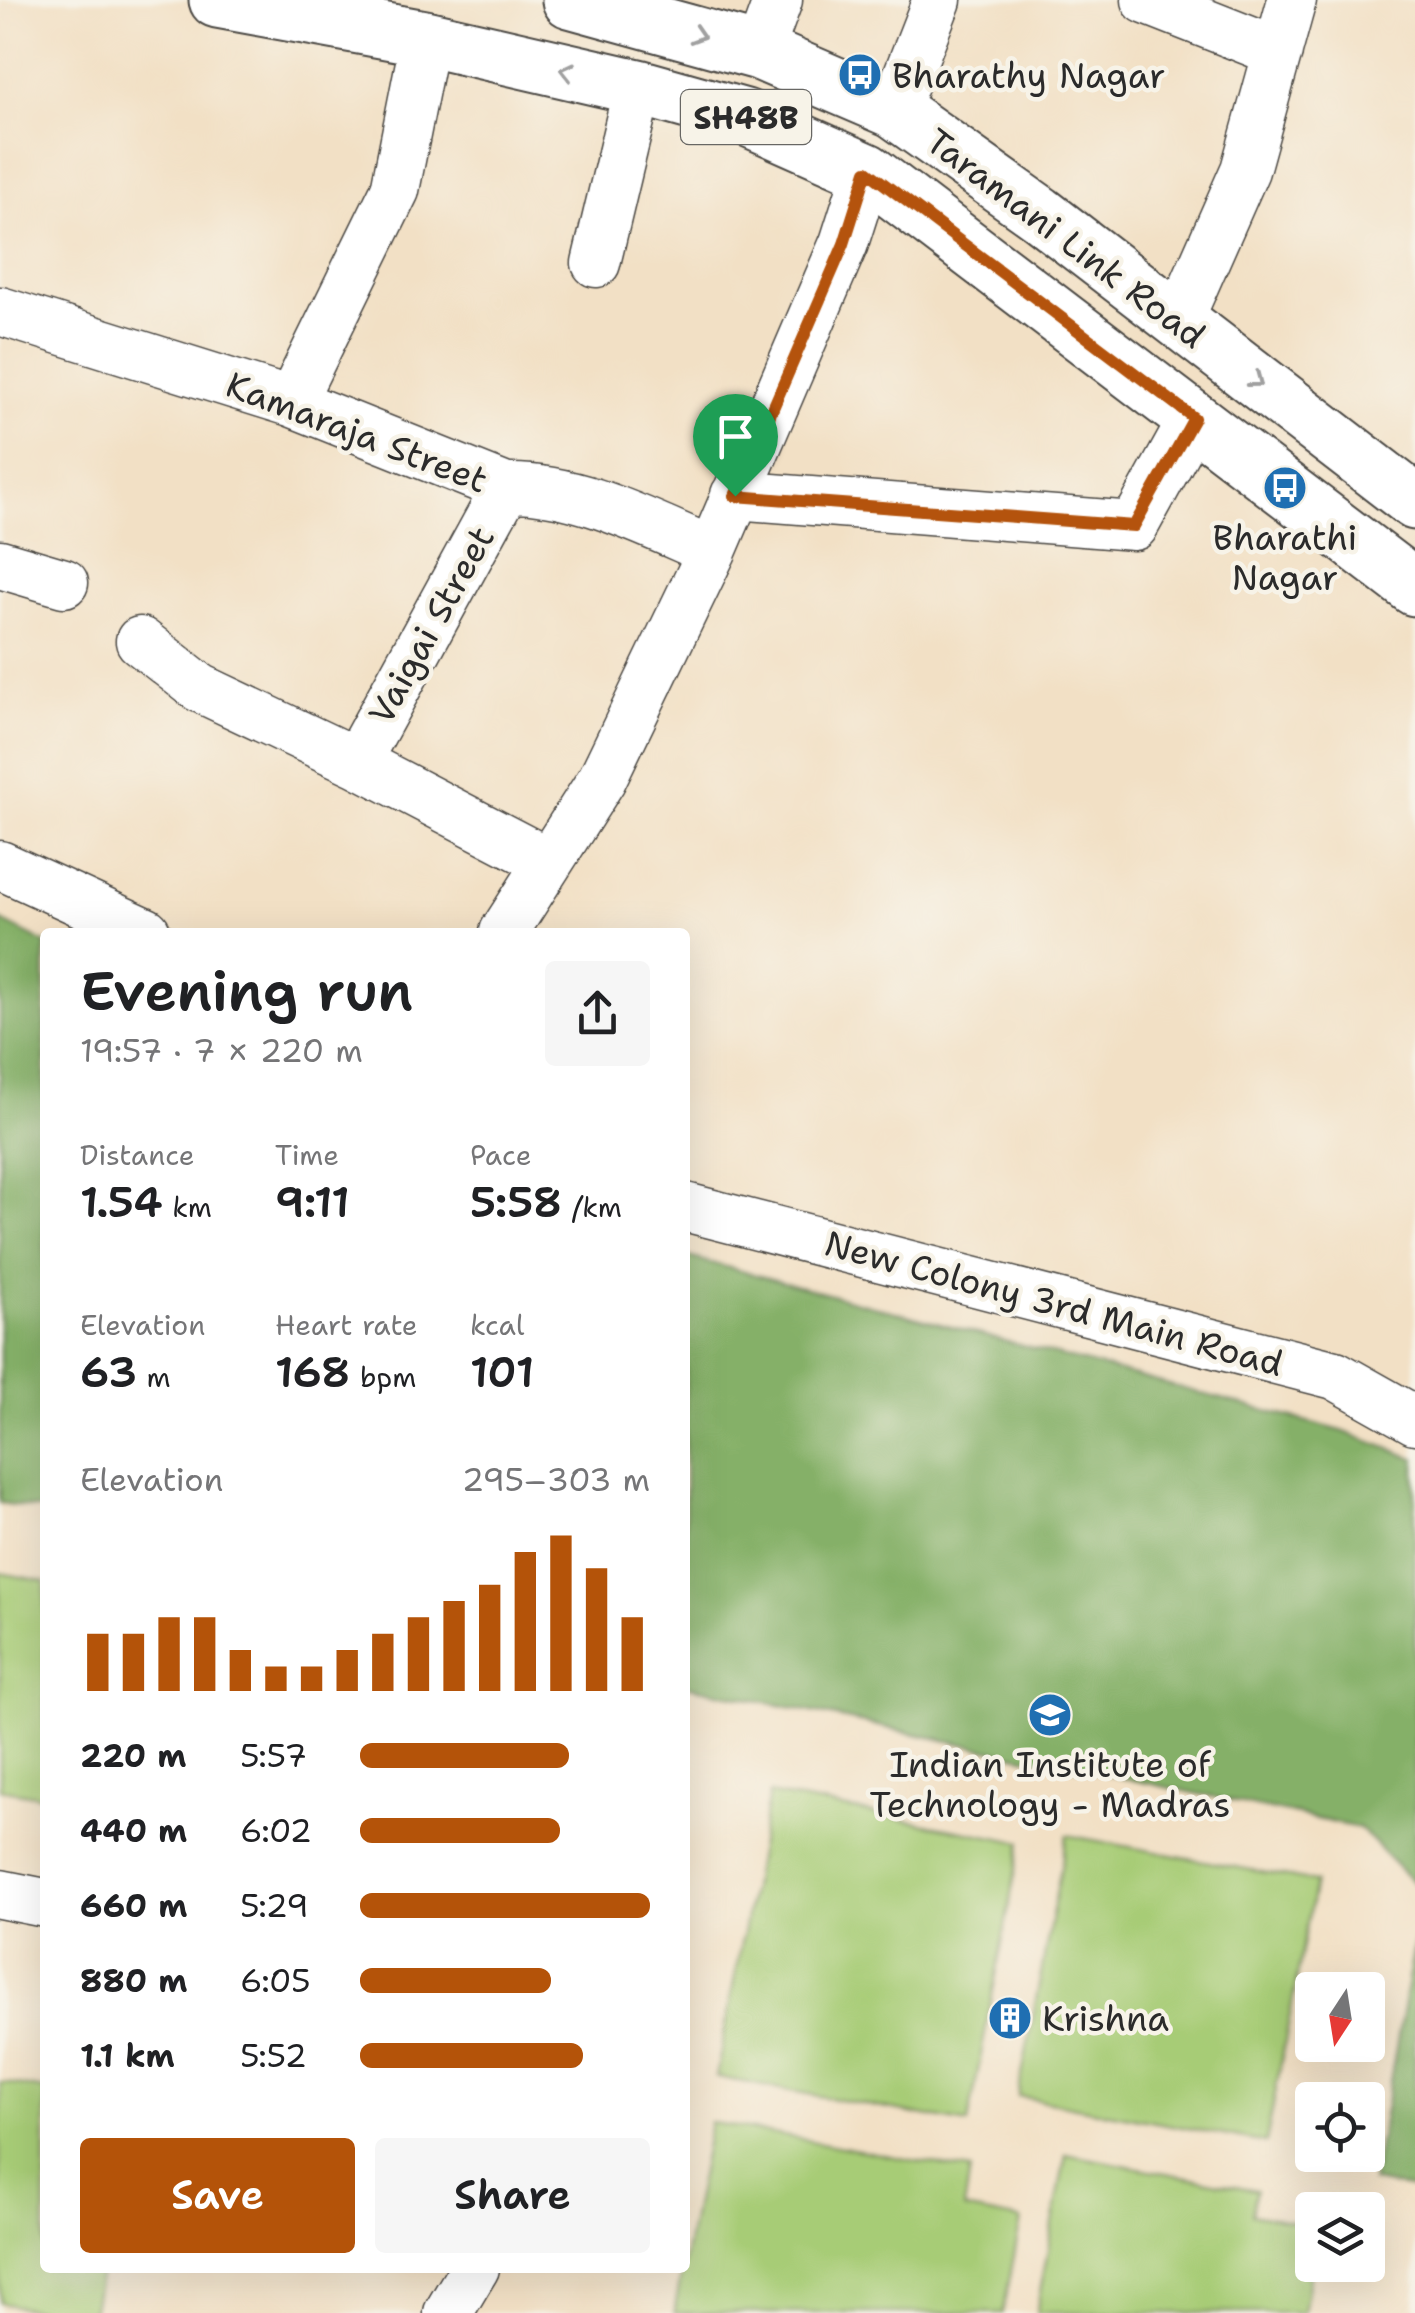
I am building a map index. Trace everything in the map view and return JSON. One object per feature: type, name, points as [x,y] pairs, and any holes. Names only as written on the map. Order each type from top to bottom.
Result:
[{"type":"main road","name":"Taramani Link Road","points":[[217,0],[425,38],[638,87],[745,117],[867,171],[1415,588]]},
{"type":"main road","name":"Taramani Link Road","points":[[604,4],[759,52],[894,110],[1039,213],[1415,502]]},
{"type":"main road","points":[[867,171],[894,110]]},
{"type":"street","points":[[759,52],[778,0]]},
{"type":"street","points":[[894,110],[937,0]]},
{"type":"street","points":[[1146,0],[1278,52]]},
{"type":"street","points":[[1178,322],[1245,170],[1292,0]]},
{"type":"street","points":[[292,402],[395,190],[425,38]]},
{"type":"street","points":[[596,264],[638,87]]},
{"type":"street","points":[[507,928],[602,779],[712,552],[844,244],[867,171]]},
{"type":"street","name":"Kamaraja Street","points":[[0,311],[292,402],[506,488],[536,487],[624,514],[712,552]]},
{"type":"street","points":[[735,496],[1134,526],[1194,418]]},
{"type":"street","name":"Vaigai Street","points":[[356,762],[506,488]]},
{"type":"street","points":[[0,564],[64,583]]},
{"type":"street","points":[[140,642],[200,688],[356,762],[548,862]]},
{"type":"street","points":[[0,865],[137,928]]},
{"type":"street","name":"New Colony 3rd Main Road","points":[[690,1208],[1335,1376],[1415,1420]]},
{"type":"street","points":[[0,1894],[40,1902]]},
{"type":"street","points":[[448,2313],[472,2273]]},
{"type":"green space","points":[[0,920],[40,940],[40,1509],[0,1503]]},
{"type":"green space","points":[[690,1257],[1342,1431],[1415,1458],[1415,1884],[1359,1828],[690,1686]]},
{"type":"green space","points":[[0,1573],[40,1580],[40,1796],[0,1789]]},
{"type":"green space","points":[[769,1794],[1021,1842],[968,2124],[716,2077]]},
{"type":"green space","points":[[1067,1835],[1315,1882],[1298,1972],[1295,1972],[1266,2143],[1018,2096]]},
{"type":"green space","points":[[1415,1940],[1415,2189],[1372,2182],[1374,2172],[1385,2172],[1385,2109]]},
{"type":"green space","points":[[0,2082],[40,2089],[40,2273],[100,2273],[92,2313],[51,2313],[0,2303]]},
{"type":"green space","points":[[710,2122],[970,2171],[964,2209],[1021,2220],[1003,2313],[674,2313],[682,2273],[690,2273],[690,2228]]},
{"type":"green space","points":[[1066,2154],[1256,2190],[1251,2214],[1295,2222],[1295,2282],[1308,2282],[1303,2313],[1036,2313]]},
{"type":"place","name":"Bharathy Nagar","points":[[860,75]]},
{"type":"place","name":"Bharathi Nagar","points":[[1285,488]]},
{"type":"place","name":"Indian Institute of Technology - Madras","points":[[1050,1715]]},
{"type":"place","name":"Krishna","points":[[1010,2018]]},
{"type":"route","points":[[867,171],[1194,418],[1134,526],[735,496],[844,244],[867,171]]}]
